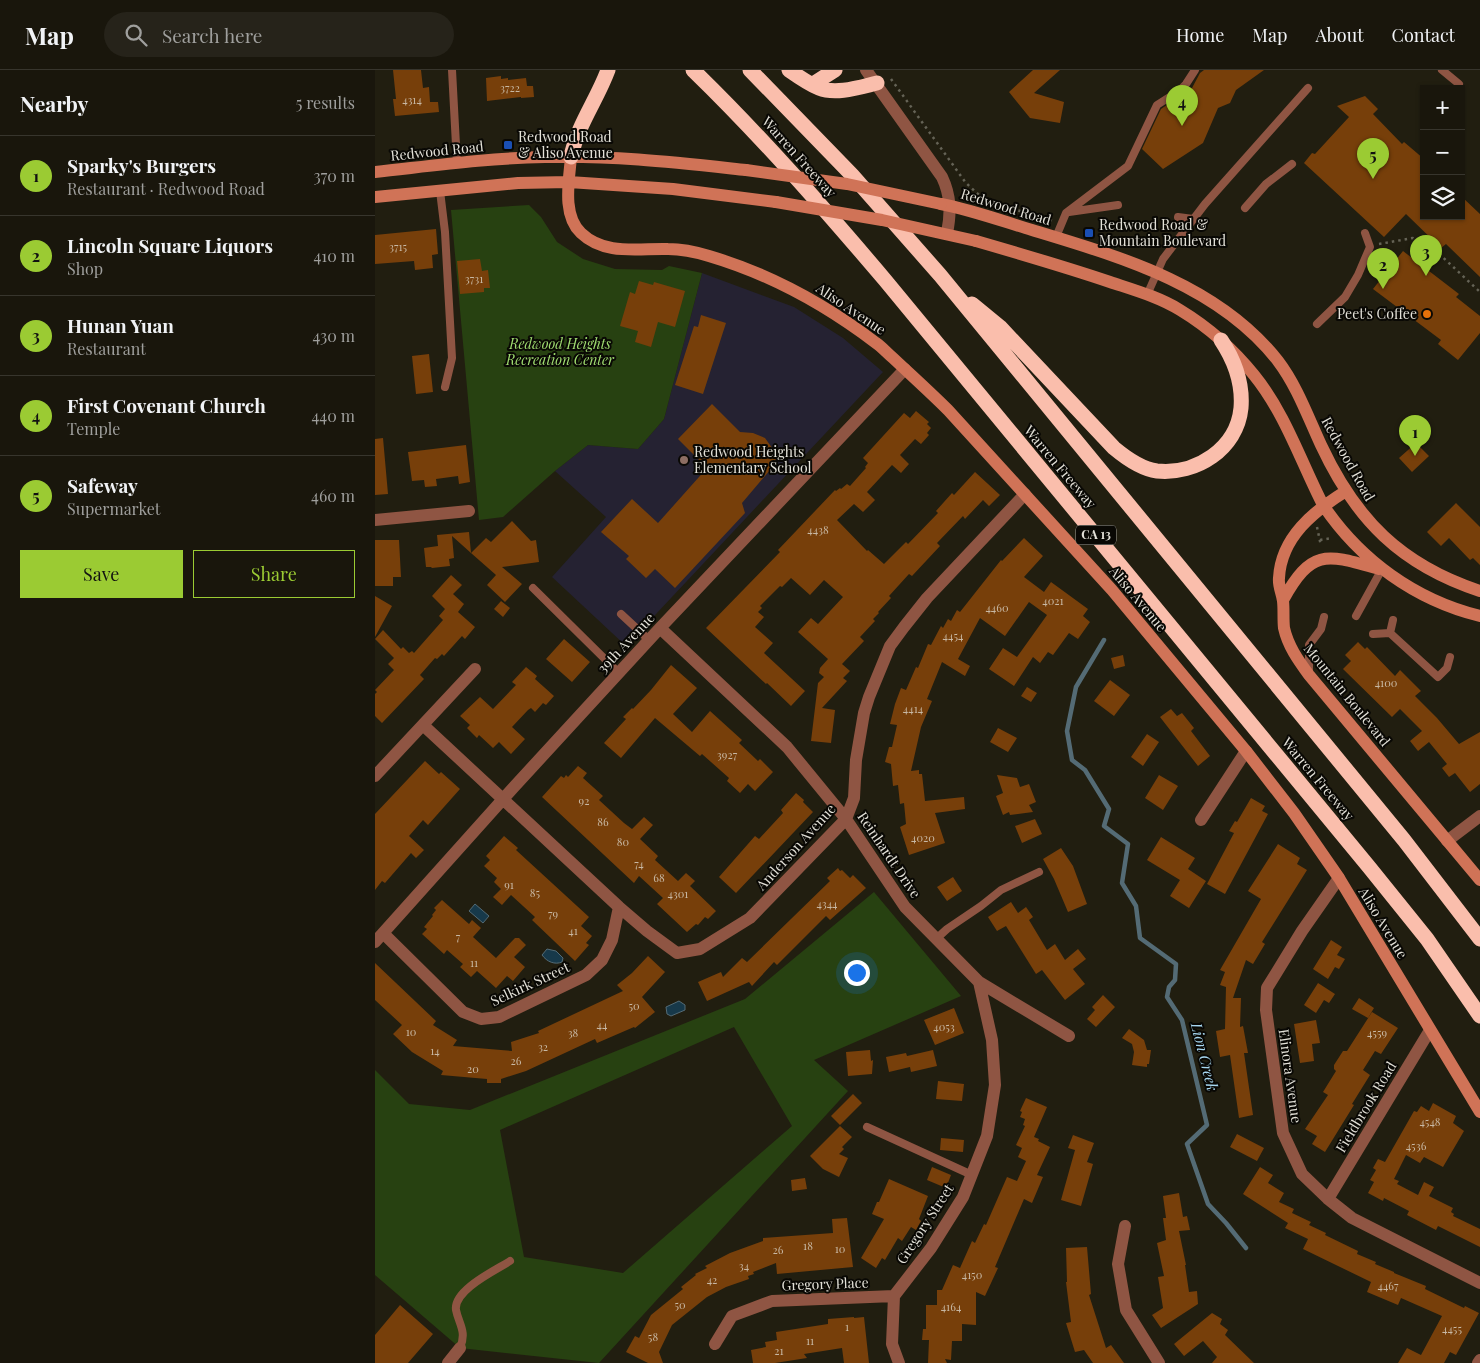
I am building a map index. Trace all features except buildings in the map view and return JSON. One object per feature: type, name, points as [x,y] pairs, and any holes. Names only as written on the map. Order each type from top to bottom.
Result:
[{"type":"highway","points":[[571,157],[574,143],[608,70]]},
{"type":"highway","name":"Warren Freeway","points":[[693,70],[758,135],[820,203],[885,280],[1369,867],[1427,939],[1480,1016]]},
{"type":"highway","name":"Warren Freeway","points":[[750,70],[852,175],[940,275],[1404,840],[1480,939]]},
{"type":"highway","points":[[789,70],[819,88],[832,90],[846,90],[883,80]]},
{"type":"highway","points":[[813,84],[835,70]]},
{"type":"highway","points":[[940,275],[960,295],[1000,327],[1114,448],[1128,459],[1143,467],[1157,471],[1188,469],[1201,464],[1214,455],[1232,435],[1241,410],[1239,381],[1232,358],[1221,340]]},
{"type":"main road","name":"Redwood Road","points":[[375,172],[515,158],[571,157],[665,162],[746,170],[847,184],[947,208],[1056,237],[1156,273],[1193,290],[1219,306],[1241,323],[1273,355],[1292,383],[1328,459],[1346,490],[1362,514],[1379,532],[1405,554],[1433,571],[1480,591]]},
{"type":"main road","name":"Aliso Avenue","points":[[571,157],[569,182],[571,218],[581,233],[588,238],[604,246],[615,248],[671,249],[708,256],[766,277],[794,290],[878,344],[948,410],[1112,590],[1246,751],[1294,813],[1339,878],[1480,1112]]},
{"type":"main road","points":[[375,197],[529,182],[569,182],[673,189],[776,202],[947,233],[1054,263],[1147,295],[1182,311],[1221,340],[1255,376],[1281,415],[1323,505],[1359,549],[1382,569],[1419,593],[1456,609],[1480,616]]},
{"type":"main road","name":"Mountain Boulevard","points":[[1346,490],[1323,505],[1301,526],[1285,554],[1279,580],[1287,638],[1295,655],[1309,674],[1480,880]]},
{"type":"main road","points":[[1283,600],[1298,574],[1314,561],[1337,558],[1382,569]]},
{"type":"street","points":[[866,70],[883,80],[942,177],[948,190],[947,233]]},
{"type":"street","name":"39th Avenue","points":[[379,938],[660,628],[905,369]]},
{"type":"street","name":"Anderson Avenue","points":[[619,908],[677,953],[700,949],[751,918],[846,819],[854,798],[856,760],[864,713],[872,688],[890,646],[927,598],[1025,494]]},
{"type":"street","points":[[375,520],[469,511]]},
{"type":"street","name":"Reinhardt Drive","points":[[660,628],[787,747],[846,819],[905,907],[935,939],[979,982],[1069,1036]]},
{"type":"street","points":[[375,776],[475,669]]},
{"type":"street","points":[[423,725],[619,908]]},
{"type":"street","points":[[1201,820],[1246,751]]},
{"type":"street","points":[[1447,840],[1480,816]]},
{"type":"street","name":"Elinora Avenue","points":[[1339,878],[1301,931],[1267,988],[1266,1010],[1283,1133],[1302,1174],[1328,1199],[1352,1218],[1480,1283]]},
{"type":"street","name":"Selkirk Street","points":[[379,938],[463,1012],[481,1019],[499,1017],[586,975],[602,960],[612,940],[619,908]]},
{"type":"street","name":"Gregory Street","points":[[894,1296],[931,1248],[963,1198],[987,1136],[995,1085],[992,1040],[979,982]]},
{"type":"street","name":"Fieldbrook Road","points":[[1328,1199],[1430,1030]]},
{"type":"street","points":[[1125,1226],[1118,1264],[1126,1310],[1159,1363]]},
{"type":"street","points":[[894,1296],[892,1344],[899,1363]]},
{"type":"street","name":"Gregory Place","points":[[715,1344],[732,1316],[772,1301],[894,1296]]},
{"type":"street","points":[[448,1363],[460,1348]]},
{"type":"lane","points":[[453,70],[457,164]]},
{"type":"lane","points":[[1056,237],[1066,213],[1128,166],[1157,105],[1179,91],[1195,70]]},
{"type":"lane","points":[[1443,70],[1459,84]]},
{"type":"lane","points":[[1147,295],[1163,259],[1193,220],[1308,88]]},
{"type":"lane","points":[[1245,208],[1266,184],[1292,164]]},
{"type":"lane","points":[[440,191],[445,232],[452,358],[445,387]]},
{"type":"lane","points":[[1066,213],[1119,205]]},
{"type":"lane","points":[[1178,217],[1193,220]]},
{"type":"lane","points":[[1317,324],[1345,297],[1358,275],[1370,247],[1365,233]]},
{"type":"lane","points":[[1356,616],[1382,569]]},
{"type":"lane","points":[[533,588],[619,673]]},
{"type":"lane","points":[[621,614],[649,640]]},
{"type":"lane","points":[[1309,674],[1309,645],[1321,629],[1324,616]]},
{"type":"lane","points":[[1390,633],[1393,620]]},
{"type":"lane","points":[[1373,634],[1390,633],[1437,677],[1447,668],[1450,657]]},
{"type":"lane","points":[[935,939],[1001,890],[1039,872]]},
{"type":"lane","points":[[867,1127],[972,1175]]},
{"type":"lane","points":[[460,1348],[464,1338],[456,1308],[462,1293],[510,1261]]},
{"type":"path","points":[[883,80],[966,183],[979,195],[993,203],[1055,221]]},
{"type":"path","points":[[1370,247],[1413,238],[1435,250],[1480,292]]},
{"type":"path","points":[[1317,525],[1322,553]]},
{"type":"path","points":[[1319,540],[1336,537]]},
{"type":"shaded area","name":"Redwood Heights Elementary School","points":[[702,273],[794,307],[843,338],[883,372],[626,646],[552,577],[606,517],[555,471],[588,445],[638,449],[664,419]]},
{"type":"green space","name":"Redwood Heights Recreation Center","points":[[529,205],[541,217],[557,242],[583,259],[615,269],[662,270],[669,266],[702,273],[664,419],[638,449],[588,445],[503,517],[479,520],[451,210]]},
{"type":"green space","points":[[874,892],[961,996],[814,1060],[848,1091],[599,1363],[460,1348],[375,1275],[375,1070],[409,1104],[470,1110],[745,999]],"holes":[[[734,1027],[792,1126],[623,1273],[524,1257],[500,1130]]]},
{"type":"water","points":[[475,904],[489,916],[483,923],[469,911]]},
{"type":"water","points":[[547,949],[556,951],[563,958],[562,962],[554,963],[546,959],[542,955]]},
{"type":"water","points":[[679,1001],[685,1005],[685,1010],[671,1016],[667,1014],[666,1007]]},
{"type":"waterway","name":"Lion Creek","points":[[1104,640],[1076,687],[1067,731],[1072,760],[1085,770],[1109,809],[1104,826],[1128,844],[1122,883],[1136,906],[1140,938],[1176,964],[1175,980],[1169,987],[1167,997],[1182,1020],[1207,1125],[1187,1144],[1208,1204],[1246,1248]]},
{"type":"place","name":"First Covenant Church","points":[[1182,126]]},
{"type":"place","name":"Redwood Road & Aliso Avenue","points":[[508,145]]},
{"type":"place","name":"Safeway","points":[[1373,179]]},
{"type":"place","name":"Redwood Road & Mountain Boulevard","points":[[1089,233]]},
{"type":"place","name":"Hunan Yuan","points":[[1426,276]]},
{"type":"place","name":"Lincoln Square Liquors","points":[[1383,289]]},
{"type":"place","name":"Peet's Coffee","points":[[1427,314]]},
{"type":"place","name":"Sparky's Burgers","points":[[1415,456]]},
{"type":"place","name":"Redwood Heights Elementary School","points":[[684,460]]}]
